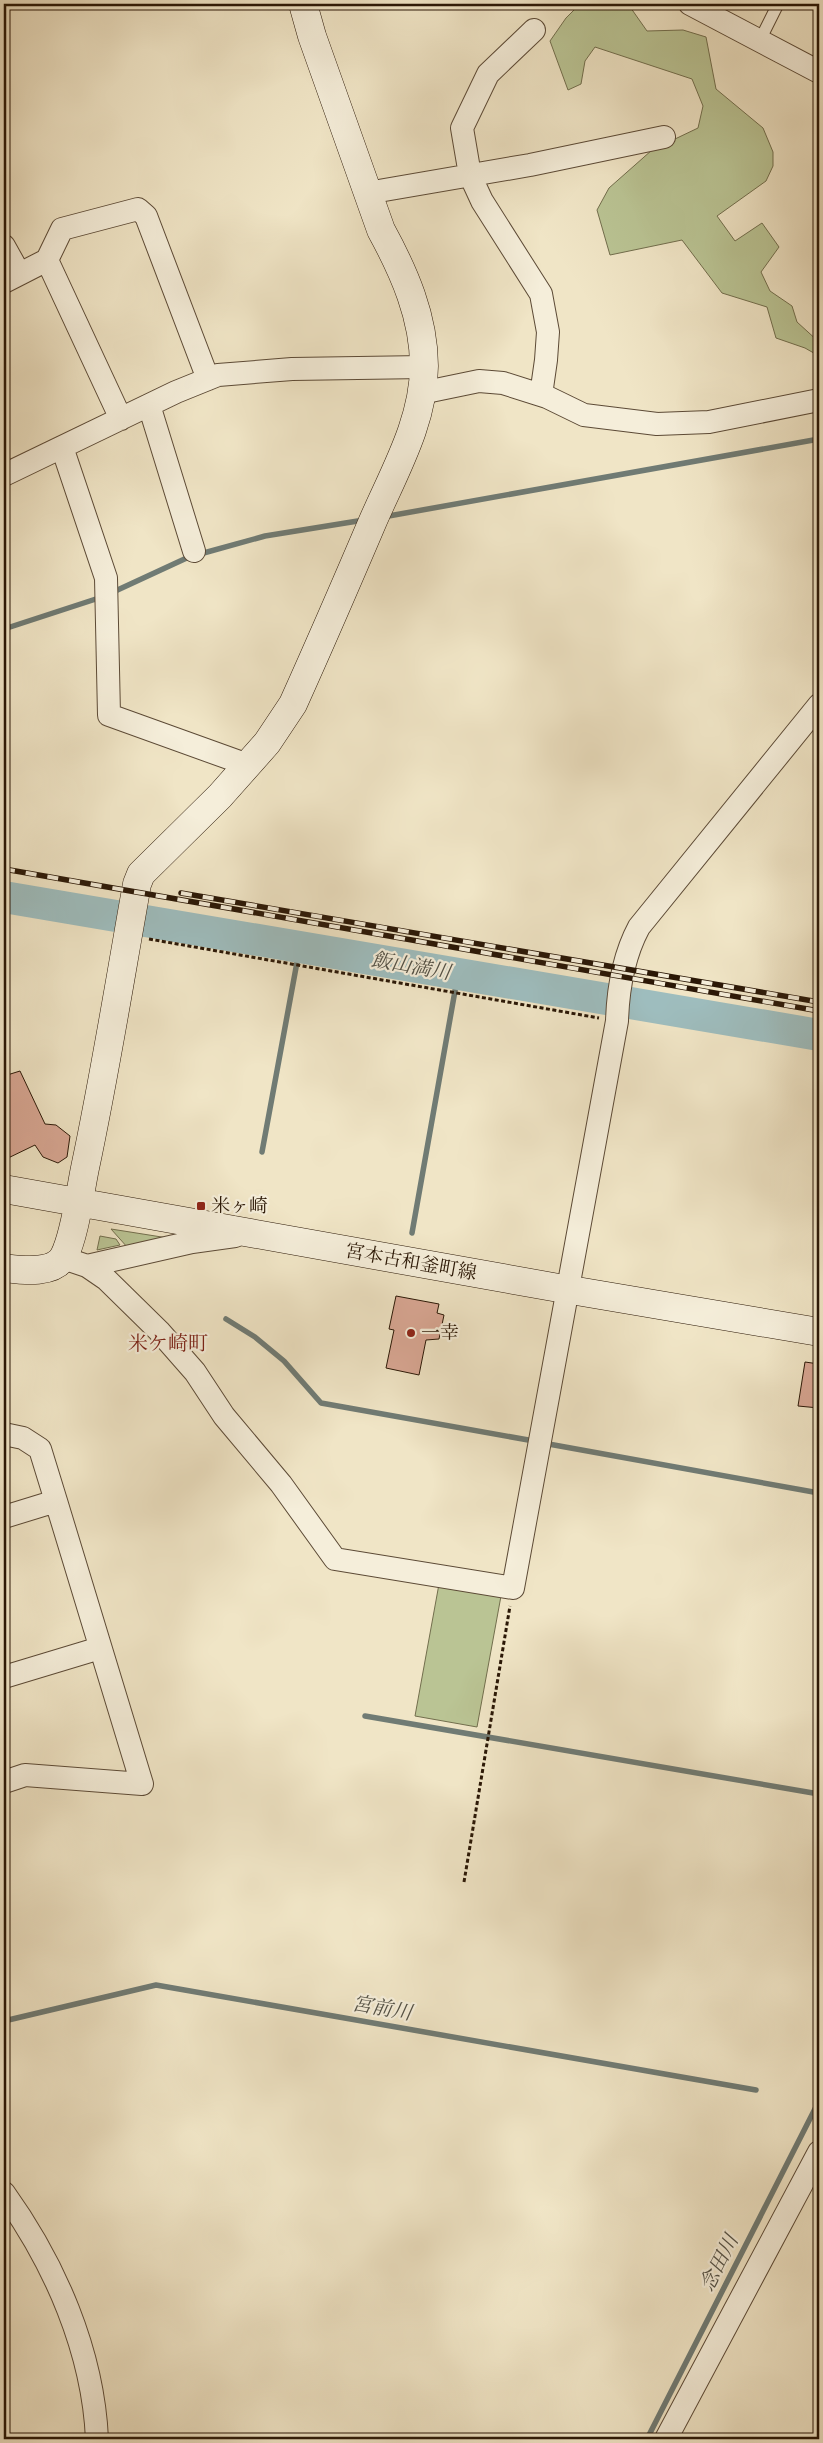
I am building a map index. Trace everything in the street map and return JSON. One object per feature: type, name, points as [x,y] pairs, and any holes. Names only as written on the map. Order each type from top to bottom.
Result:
[{"type":"street","points":[[303,4],[312,36],[367,193],[381,230],[394,254],[414,304],[420,330],[422,380],[416,421],[292,704],[267,744],[220,796],[147,866],[138,884],[78,1201],[85,1262],[129,1300],[195,1372],[224,1416],[281,1484],[335,1558],[513,1588],[568,1290],[620,990],[630,944],[639,927],[819,705]]},
{"type":"street","points":[[690,4],[819,72]]},
{"type":"street","points":[[534,30],[488,74],[462,128],[470,175],[498,231],[541,294],[548,332],[541,395]]},
{"type":"street","points":[[367,193],[530,165],[664,136]]},
{"type":"street","points":[[4,246],[12,277],[47,260],[62,229],[138,209],[146,216],[208,379]]},
{"type":"street","points":[[47,260],[122,420]]},
{"type":"street","points":[[4,475],[218,375],[292,369],[422,380],[504,383],[541,395],[584,415],[657,424],[709,422],[819,400]]},
{"type":"street","points":[[149,406],[194,551]]},
{"type":"street","points":[[62,447],[106,578],[108,715],[248,765]]},
{"type":"street","name":"宮本古和釜町線","points":[[4,1189],[568,1290],[819,1332]]},
{"type":"street","points":[[4,1268],[39,1270],[52,1266],[85,1262],[192,1242],[227,1237],[264,1235]]},
{"type":"street","points":[[4,1434],[24,1438],[40,1449],[142,1784],[25,1775],[4,1782]]},
{"type":"street","points":[[4,1517],[56,1501]]},
{"type":"street","points":[[4,1677],[100,1648]]},
{"type":"street","points":[[666,2439],[819,2152]]},
{"type":"street","points":[[4,2193],[51,2268],[73,2326],[95,2406],[97,2439]]},
{"type":"lane","points":[[760,40],[778,4]]},
{"type":"path","points":[[130,924],[617,1016]]},
{"type":"path","points":[[464,1882],[513,1588]]},
{"type":"green space","points":[[580,4],[628,4],[647,31],[683,30],[706,37],[716,89],[763,128],[773,152],[773,166],[766,181],[717,216],[735,241],[762,223],[779,247],[761,272],[770,291],[792,306],[797,322],[819,342],[819,356],[805,348],[776,338],[767,307],[722,293],[682,240],[610,255],[597,210],[609,188],[652,150],[698,128],[703,106],[692,79],[595,47],[585,61],[581,84],[568,90],[550,41],[566,18]]},
{"type":"green space","points":[[111,1229],[168,1238],[128,1248]]},
{"type":"green space","points":[[100,1236],[116,1239],[120,1245],[97,1250]]},
{"type":"green space","points":[[439,1584],[501,1596],[477,1727],[415,1716]]},
{"type":"building","points":[[20,1071],[45,1124],[56,1125],[70,1136],[67,1157],[58,1163],[43,1157],[35,1145],[4,1160],[4,1076]]},
{"type":"building","points":[[396,1296],[439,1304],[437,1313],[444,1315],[439,1339],[426,1340],[419,1375],[386,1368],[394,1330],[389,1329]]},
{"type":"building","points":[[805,1362],[819,1364],[819,1408],[798,1406]]},
{"type":"waterway","points":[[383,517],[819,439]]},
{"type":"waterway","points":[[200,554],[265,536],[364,520]]},
{"type":"waterway","points":[[111,593],[191,556]]},
{"type":"waterway","points":[[4,629],[102,597]]},
{"type":"waterway","points":[[4,881],[7,897]]},
{"type":"waterway","name":"飯山満川","points":[[4,897],[819,1035]]},
{"type":"waterway","points":[[262,1152],[300,946]]},
{"type":"waterway","points":[[412,1233],[458,974]]},
{"type":"waterway","points":[[226,1319],[255,1337],[284,1361],[321,1403],[534,1441]]},
{"type":"waterway","points":[[543,1443],[819,1493]]},
{"type":"waterway","points":[[365,1716],[819,1794]]},
{"type":"waterway","name":"宮前川","points":[[4,2021],[156,1985],[756,2090]]},
{"type":"waterway","name":"念田川","points":[[647,2439],[819,2101]]},
{"type":"railway","points":[[4,869],[819,1011]]},
{"type":"railway","points":[[181,893],[819,1002]]},
{"type":"place","name":"米ヶ崎","points":[[201,1206]]},
{"type":"place","name":"一幸","points":[[411,1333]]},
{"type":"district","name":"米ケ崎町","points":[[168,1343]]}]
